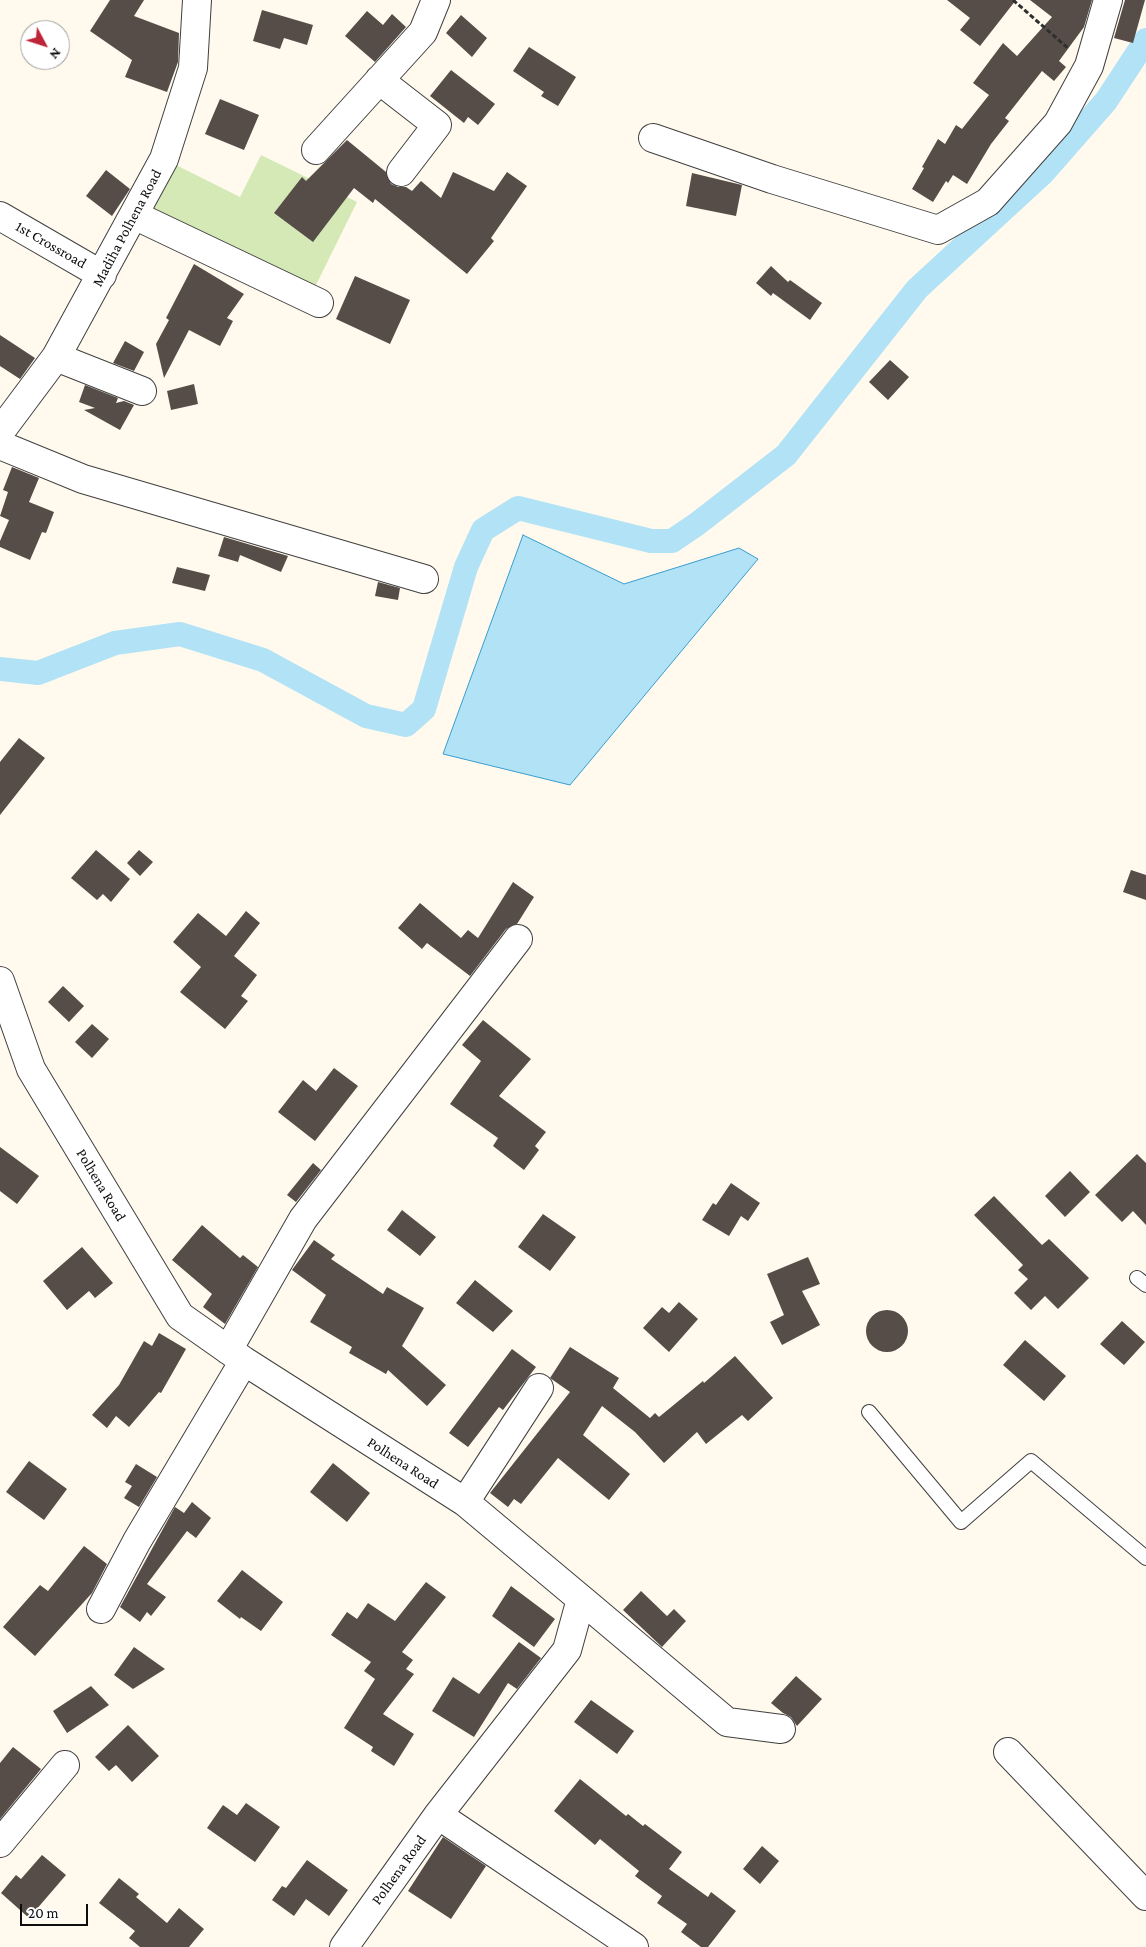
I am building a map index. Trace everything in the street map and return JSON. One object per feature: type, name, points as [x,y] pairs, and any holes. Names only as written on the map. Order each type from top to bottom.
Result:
[{"type":"street","name":"Madiha Polhena Road","points":[[0,432],[56,357],[164,159],[192,68],[197,0]]},
{"type":"street","points":[[316,150],[422,32],[436,0]]},
{"type":"street","points":[[653,138],[772,179],[938,230],[988,202],[1058,123],[1089,66],[1107,1]]},
{"type":"street","points":[[379,80],[437,125],[401,172]]},
{"type":"street","points":[[134,215],[319,303]]},
{"type":"street","name":"1st Crossroad","points":[[0,216],[102,275]]},
{"type":"street","points":[[56,357],[142,391]]},
{"type":"street","points":[[0,444],[83,479],[424,579]]},
{"type":"street","points":[[101,1609],[236,1356],[303,1219],[518,939]]},
{"type":"street","name":"Polhena Road","points":[[0,980],[31,1069],[180,1316],[236,1356],[465,1502],[581,1599],[567,1650],[438,1815],[344,1947]]},
{"type":"street","points":[[465,1502],[539,1388]]},
{"type":"street","points":[[581,1599],[727,1722],[781,1729]]},
{"type":"street","points":[[1008,1752],[1146,1896]]},
{"type":"street","points":[[0,1842],[65,1765]]},
{"type":"street","points":[[438,1815],[634,1947]]},
{"type":"lane","points":[[869,1412],[962,1522],[1031,1461],[1146,1558]]},
{"type":"path","points":[[1013,0],[1089,66]]},
{"type":"green space","points":[[261,155],[357,202],[314,289],[152,210],[174,164],[240,197]]},
{"type":"water","points":[[523,535],[624,584],[739,548],[758,559],[570,785],[443,754]]},
{"type":"building","points":[[110,0],[144,0],[134,16],[179,33],[178,62],[167,92],[125,77],[132,60],[90,31]]},
{"type":"building","points":[[947,0],[1016,0],[980,46],[960,30],[970,18]]},
{"type":"building","points":[[1030,0],[1092,0],[1084,27],[1059,61],[1066,67],[1054,81],[1042,71],[1005,118],[1009,121],[991,144],[967,184],[953,175],[948,183],[946,181],[933,202],[912,189],[938,139],[945,144],[956,125],[962,129],[989,95],[973,83],[1003,43],[1017,56],[1052,17]]},
{"type":"building","points":[[1125,0],[1145,0],[1133,43],[1114,38]]},
{"type":"building","points":[[262,10],[313,25],[307,45],[284,38],[280,49],[253,41]]},
{"type":"building","points":[[367,11],[383,25],[392,14],[406,27],[375,62],[345,36]]},
{"type":"building","points":[[461,15],[487,38],[472,57],[446,33]]},
{"type":"building","points":[[529,47],[576,77],[558,106],[541,96],[544,92],[513,71]]},
{"type":"building","points":[[451,70],[495,104],[478,125],[468,117],[464,123],[430,96]]},
{"type":"building","points":[[220,99],[259,115],[244,150],[205,134]]},
{"type":"building","points":[[347,140],[386,172],[391,184],[398,187],[406,187],[412,191],[421,181],[441,198],[453,172],[494,191],[507,172],[527,186],[491,238],[494,241],[467,274],[375,199],[373,203],[354,188],[313,242],[274,213],[302,177],[306,181]]},
{"type":"building","points":[[106,170],[130,189],[112,216],[86,196]]},
{"type":"building","points":[[692,173],[742,185],[736,216],[686,206]]},
{"type":"building","points":[[194,264],[244,294],[227,318],[233,321],[220,346],[189,330],[164,378],[156,344],[169,320],[166,318]]},
{"type":"building","points":[[771,266],[788,282],[790,280],[822,303],[810,320],[773,293],[771,296],[756,283]]},
{"type":"building","points":[[355,276],[410,300],[390,344],[336,319]]},
{"type":"building","points":[[0,335],[35,358],[20,379],[0,366]]},
{"type":"building","points":[[125,341],[144,352],[134,371],[113,363]]},
{"type":"building","points":[[890,360],[909,377],[888,400],[869,382]]},
{"type":"building","points":[[194,384],[198,404],[171,410],[167,391]]},
{"type":"building","points":[[85,385],[118,398],[116,403],[124,401],[134,405],[120,430],[84,410],[95,408],[79,402]]},
{"type":"building","points":[[12,467],[39,478],[29,502],[54,512],[46,533],[42,532],[30,560],[0,547],[0,541],[9,520],[0,516],[8,492],[3,490]]},
{"type":"building","points":[[224,537],[288,556],[281,572],[240,555],[238,562],[218,556]]},
{"type":"building","points":[[177,567],[210,575],[205,591],[172,583]]},
{"type":"building","points":[[378,582],[400,588],[398,600],[375,596]]},
{"type":"building","points":[[19,738],[45,758],[0,815],[0,762]]},
{"type":"building","points":[[96,850],[130,879],[111,902],[103,894],[97,900],[71,878]]},
{"type":"building","points":[[139,850],[153,862],[140,876],[127,863]]},
{"type":"building","points":[[1131,870],[1146,875],[1146,900],[1123,892]]},
{"type":"building","points":[[513,882],[534,897],[517,924],[506,929],[470,976],[427,943],[422,949],[398,928],[420,903],[461,938],[468,930],[478,938]]},
{"type":"building","points":[[246,911],[260,923],[234,956],[257,975],[241,996],[248,1001],[225,1029],[180,992],[201,967],[173,942],[198,913],[226,936]]},
{"type":"building","points":[[63,986],[84,1006],[69,1022],[48,1002]]},
{"type":"building","points":[[483,1020],[531,1059],[499,1096],[546,1132],[535,1146],[539,1150],[524,1170],[493,1146],[498,1138],[450,1104],[481,1061],[462,1045]]},
{"type":"building","points":[[92,1024],[109,1039],[92,1058],[75,1042]]},
{"type":"building","points":[[334,1068],[358,1086],[315,1141],[278,1112],[303,1080],[316,1091]]},
{"type":"building","points":[[0,1147],[39,1176],[17,1204],[0,1191]]},
{"type":"building","points":[[1137,1154],[1146,1163],[1146,1225],[1133,1211],[1122,1222],[1095,1195]]},
{"type":"building","points":[[313,1163],[321,1170],[296,1202],[287,1195]]},
{"type":"building","points":[[1070,1171],[1090,1192],[1065,1217],[1045,1196]]},
{"type":"building","points":[[731,1183],[760,1203],[748,1221],[741,1216],[729,1236],[702,1220],[713,1203],[716,1205]]},
{"type":"building","points":[[994,1196],[1042,1245],[1049,1239],[1089,1278],[1058,1309],[1045,1296],[1031,1310],[1014,1293],[1028,1279],[1018,1270],[1023,1265],[974,1215]]},
{"type":"building","points":[[402,1210],[436,1237],[420,1256],[387,1230]]},
{"type":"building","points":[[543,1214],[576,1237],[550,1271],[518,1247]]},
{"type":"building","points":[[202,1225],[240,1258],[243,1255],[258,1267],[225,1324],[203,1307],[212,1294],[172,1260]]},
{"type":"building","points":[[314,1240],[335,1255],[331,1259],[383,1294],[387,1287],[424,1308],[402,1346],[446,1385],[427,1406],[388,1370],[386,1374],[349,1353],[352,1347],[310,1322],[326,1295],[292,1270]]},
{"type":"building","points":[[82,1247],[113,1283],[95,1298],[89,1291],[67,1310],[43,1281]]},
{"type":"building","points":[[808,1257],[820,1284],[802,1291],[820,1325],[782,1345],[770,1322],[784,1315],[767,1274]]},
{"type":"building","points":[[475,1280],[513,1311],[493,1332],[456,1303]]},
{"type":"building","points":[[679,1302],[698,1319],[669,1352],[643,1328],[662,1307],[669,1313]]},
{"type":"building","points":[[891,1310],[899,1313],[905,1319],[908,1331],[905,1343],[899,1349],[883,1352],[875,1349],[869,1343],[866,1327],[869,1319],[875,1313]]},
{"type":"building","points":[[1122,1321],[1145,1342],[1124,1365],[1100,1344]]},
{"type":"building","points":[[159,1333],[186,1349],[161,1393],[159,1392],[129,1427],[116,1416],[107,1428],[92,1415],[119,1385],[144,1341],[152,1346]]},
{"type":"building","points":[[1025,1340],[1066,1376],[1044,1401],[1003,1365]]},
{"type":"building","points":[[570,1347],[619,1378],[613,1388],[650,1418],[655,1413],[659,1417],[703,1381],[704,1383],[735,1356],[773,1398],[748,1421],[742,1415],[706,1444],[697,1432],[664,1463],[635,1432],[602,1406],[583,1435],[630,1474],[609,1500],[558,1458],[521,1504],[514,1499],[508,1507],[490,1493],[570,1392],[550,1378]]},
{"type":"building","points":[[512,1349],[536,1367],[503,1410],[499,1407],[468,1447],[449,1433]]},
{"type":"building","points":[[29,1461],[67,1489],[44,1520],[6,1492]]},
{"type":"building","points":[[333,1463],[370,1493],[347,1522],[310,1492]]},
{"type":"building","points":[[136,1464],[157,1477],[139,1507],[124,1498],[132,1486],[125,1482]]},
{"type":"building","points":[[192,1502],[211,1518],[196,1538],[187,1531],[147,1584],[166,1597],[151,1616],[147,1612],[140,1622],[120,1607],[175,1507],[184,1513]]},
{"type":"building","points":[[84,1546],[107,1564],[92,1593],[35,1656],[3,1627],[40,1585],[48,1591]]},
{"type":"building","points":[[242,1570],[283,1602],[261,1631],[241,1617],[240,1619],[217,1601]]},
{"type":"building","points":[[426,1582],[446,1597],[402,1652],[413,1660],[406,1669],[414,1674],[383,1714],[414,1734],[394,1766],[371,1751],[373,1747],[344,1728],[375,1679],[364,1671],[371,1662],[331,1635],[347,1612],[357,1619],[368,1603],[395,1621]]},
{"type":"building","points":[[511,1586],[555,1619],[534,1647],[492,1616]]},
{"type":"building","points":[[641,1591],[667,1616],[674,1609],[686,1621],[662,1647],[623,1610]]},
{"type":"building","points":[[519,1642],[541,1658],[517,1689],[508,1683],[474,1737],[432,1711],[453,1677],[479,1694]]},
{"type":"building","points":[[134,1647],[165,1669],[133,1689],[114,1675]]},
{"type":"building","points":[[796,1676],[822,1699],[797,1726],[791,1717],[771,1703]]},
{"type":"building","points":[[91,1686],[109,1705],[67,1733],[53,1711]]},
{"type":"building","points":[[591,1700],[634,1731],[617,1754],[574,1722]]},
{"type":"building","points":[[128,1725],[159,1756],[132,1782],[116,1765],[109,1771],[95,1757]]},
{"type":"building","points":[[13,1747],[41,1769],[0,1819],[0,1763]]},
{"type":"building","points":[[580,1779],[626,1816],[628,1814],[643,1826],[645,1824],[682,1852],[669,1869],[708,1897],[711,1892],[736,1911],[708,1947],[701,1947],[681,1932],[687,1924],[657,1903],[662,1896],[635,1876],[639,1871],[600,1839],[595,1845],[554,1811]]},
{"type":"building","points":[[246,1803],[280,1827],[255,1862],[207,1828],[223,1805],[237,1815]]},
{"type":"building","points":[[443,1837],[486,1866],[451,1919],[408,1891]]},
{"type":"building","points":[[762,1846],[779,1861],[760,1884],[743,1869]]},
{"type":"building","points":[[42,1855],[66,1875],[29,1918],[1,1893],[16,1875],[21,1879]]},
{"type":"building","points":[[307,1860],[348,1890],[329,1916],[306,1899],[294,1916],[272,1900],[282,1886],[286,1888]]},
{"type":"building","points":[[119,1878],[139,1894],[136,1897],[167,1923],[179,1908],[204,1929],[189,1947],[140,1947],[129,1938],[135,1931],[99,1903]]},
{"type":"waterway","points":[[0,669],[38,673],[115,643],[180,634],[263,660],[366,716],[406,725],[424,709],[466,567],[483,530],[518,508],[651,541],[672,541],[697,524],[786,455],[917,289],[1042,174],[1106,101],[1146,40]]}]
